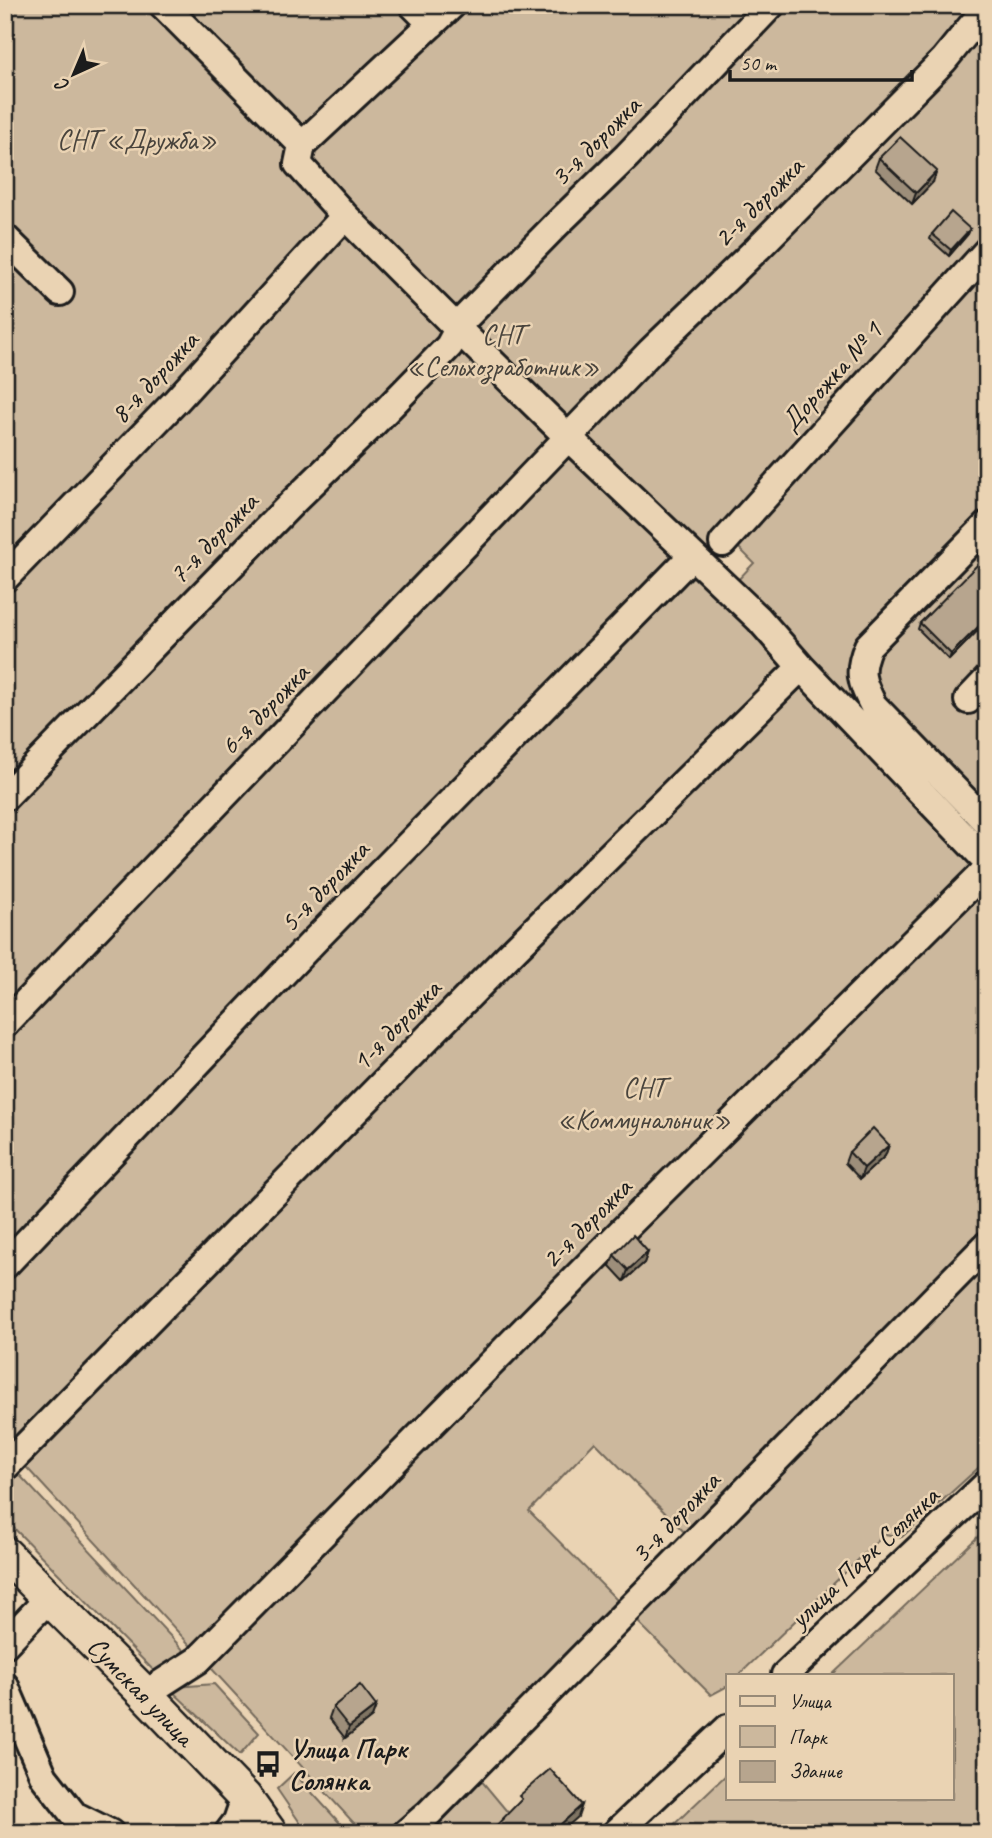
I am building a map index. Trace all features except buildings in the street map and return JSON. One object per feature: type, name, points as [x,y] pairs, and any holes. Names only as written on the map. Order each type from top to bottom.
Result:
[{"type":"main road","name":"Сумская улица","points":[[5,1555],[245,1798],[270,1833]]},
{"type":"street","points":[[163,5],[302,145]]},
{"type":"street","points":[[413,5],[432,24]]},
{"type":"street","points":[[452,5],[302,145],[298,163],[345,216],[460,325],[569,438],[759,619],[801,667],[987,861]]},
{"type":"street","name":"3-я дорожка","points":[[460,325],[771,5]]},
{"type":"street","name":"2-я дорожка","points":[[569,438],[651,351],[758,248],[944,60],[987,7]]},
{"type":"street","name":"8-я дорожка","points":[[5,578],[176,401],[345,216]]},
{"type":"street","points":[[5,238],[60,292]]},
{"type":"street","name":"Дорожка № 1","points":[[723,543],[987,251]]},
{"type":"street","name":"7-я дорожка","points":[[5,797],[449,346],[460,325]]},
{"type":"street","name":"6-я дорожка","points":[[5,1024],[569,438]]},
{"type":"street","points":[[982,541],[868,646],[861,662],[862,683],[873,705],[987,823]]},
{"type":"street","name":"5-я дорожка","points":[[5,1265],[315,940],[692,556]]},
{"type":"street","name":"1-я дорожка","points":[[5,1467],[514,950],[801,667]]},
{"type":"street","points":[[968,700],[987,680]]},
{"type":"street","name":"2-я дорожка","points":[[145,1694],[198,1660],[612,1241],[987,869]]},
{"type":"street","name":"3-я дорожка","points":[[406,1833],[449,1793],[987,1245]]},
{"type":"street","name":"улица Парк Солянка","points":[[786,1674],[987,1484]]},
{"type":"street","points":[[5,1644],[49,1598]]},
{"type":"street","points":[[5,1686],[44,1777],[74,1815],[110,1833]]},
{"type":"street","points":[[616,1833],[726,1730]]},
{"type":"street","points":[[228,1833],[237,1821],[245,1798]]},
{"type":"green space","points":[[5,5],[987,5],[987,235],[695,562],[987,864],[987,1460],[902,1537],[885,1534],[740,1674],[726,1674],[726,1687],[711,1695],[630,1614],[698,1546],[595,1442],[529,1511],[617,1600],[619,1606],[475,1773],[525,1833],[363,1833],[5,1444]]},
{"type":"green space","points":[[987,265],[987,847],[735,583],[754,563],[733,542]]},
{"type":"green space","points":[[13,1468],[188,1655],[157,1674],[5,1519],[5,1476]]},
{"type":"green space","points":[[987,1528],[987,1833],[665,1833],[726,1775],[726,1800],[954,1800],[954,1674],[833,1674]]},
{"type":"green space","points":[[214,1684],[259,1733],[240,1755],[172,1691],[176,1687]]},
{"type":"green space","points":[[294,1773],[349,1833],[307,1833],[277,1789]]},
{"type":"place","name":"Улица Парк Солянка","points":[[268,1764]]},
{"type":"park label","name":"СНТ «Дружба»","points":[[137,139]]},
{"type":"park label","name":"СНТ «Сельхозработник»","points":[[503,350]]},
{"type":"park label","name":"СНТ «Коммунальник»","points":[[644,1103]]}]
